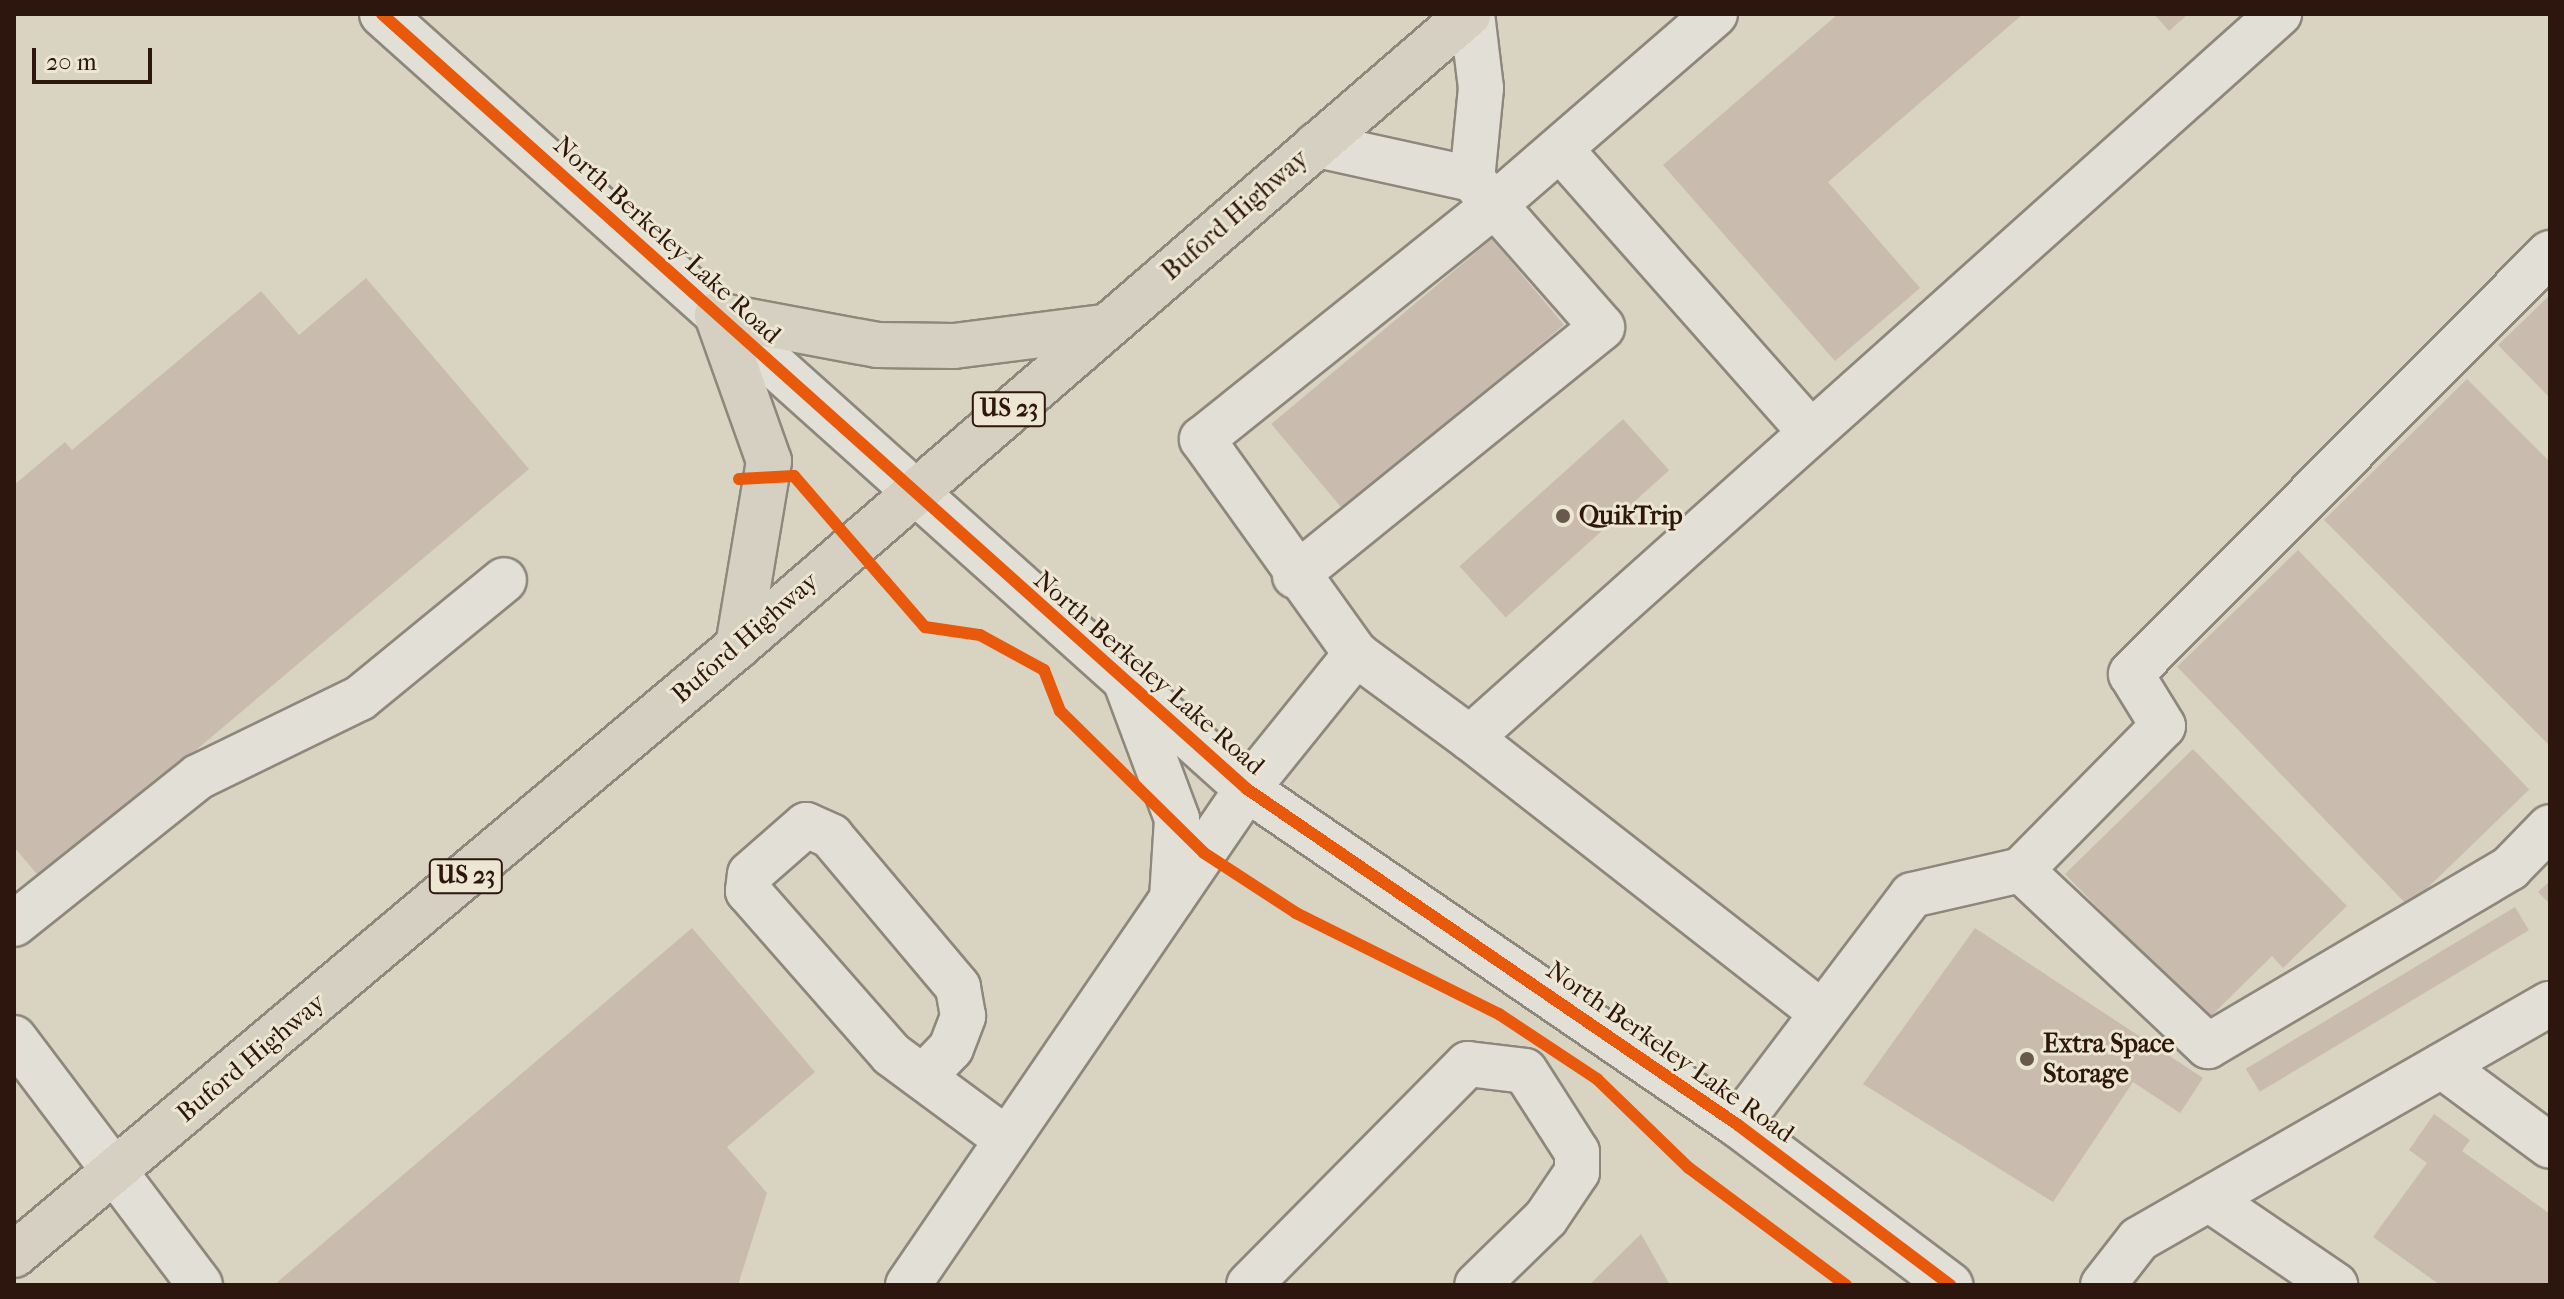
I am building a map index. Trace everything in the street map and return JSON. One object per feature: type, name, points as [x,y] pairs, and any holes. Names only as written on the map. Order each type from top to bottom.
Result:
[{"type":"main road","name":"Buford Highway","points":[[14,1255],[738,646],[1470,14]]},
{"type":"main road","points":[[717,315],[877,345],[954,346],[1105,327]]},
{"type":"main road","points":[[717,315],[769,461],[738,646]]},
{"type":"street","name":"North Berkeley Lake Road","points":[[382,14],[1247,789],[1738,1125],[1950,1285]]},
{"type":"street","points":[[1470,14],[1481,88],[1484,191]]},
{"type":"street","points":[[1715,14],[1561,150],[1484,191],[1202,439],[1295,576],[1356,654],[1470,738],[1820,1011]]},
{"type":"street","points":[[1470,738],[2279,14]]},
{"type":"street","points":[[1295,576],[1602,327],[1484,191],[1317,145]]},
{"type":"street","points":[[1561,150],[1810,431]]},
{"type":"street","points":[[1738,1125],[1820,1011],[1912,895],[2021,870],[2163,726],[2131,674],[2550,253]]},
{"type":"street","points":[[14,924],[198,777],[360,698],[504,580]]},
{"type":"street","points":[[1247,789],[1356,654]]},
{"type":"street","points":[[1126,683],[1177,819],[1171,903]]},
{"type":"street","name":"North Berkeley Lake Road","points":[[908,1285],[1247,789]]},
{"type":"street","points":[[925,1075],[951,1048],[963,1016],[958,987],[831,836],[806,825],[750,874],[748,891],[891,1054],[925,1075],[1006,1139]]},
{"type":"street","points":[[2021,870],[2208,1046],[2510,868],[2550,827]]},
{"type":"street","points":[[2103,1285],[2139,1239],[2550,1004]]},
{"type":"street","points":[[14,1038],[119,1169],[200,1285]]},
{"type":"street","points":[[1249,1285],[1468,1064],[1525,1071],[1577,1152],[1577,1172],[1546,1218],[1477,1285]]},
{"type":"street","points":[[2442,1066],[2550,1146]]},
{"type":"street","points":[[2209,1199],[2335,1285]]},
{"type":"building","points":[[1838,14],[2023,14],[1828,182],[1920,288],[1835,361],[1663,165]]},
{"type":"building","points":[[2154,14],[2188,14],[2169,31]]},
{"type":"building","points":[[1492,239],[1564,325],[1343,510],[1271,424]]},
{"type":"building","points":[[366,278],[529,469],[42,880],[14,847],[14,485],[65,442],[72,450],[261,291],[299,335]]},
{"type":"building","points":[[2550,295],[2550,398],[2498,345]]},
{"type":"building","points":[[2467,379],[2550,462],[2550,746],[2324,520]]},
{"type":"building","name":"QuikTrip","points":[[1623,419],[1669,470],[1506,617],[1460,566]]},
{"type":"building","points":[[2298,550],[2529,790],[2408,906],[2177,667]]},
{"type":"building","points":[[2193,749],[2347,906],[2283,968],[2272,956],[2207,1020],[2065,874]]},
{"type":"building","points":[[2550,881],[2550,904],[2538,892]]},
{"type":"building","points":[[2515,907],[2529,930],[2260,1092],[2246,1069]]},
{"type":"building","points":[[692,928],[815,1072],[727,1147],[767,1193],[738,1285],[274,1285]]},
{"type":"building","name":"Extra Space Storage","points":[[1975,928],[2203,1078],[2180,1113],[2133,1082],[2053,1202],[1863,1084]]},
{"type":"building","points":[[2434,1114],[2470,1140],[2462,1151],[2550,1214],[2550,1285],[2440,1285],[2373,1237],[2427,1163],[2409,1150]]},
{"type":"building","points":[[1641,1234],[1670,1285],[1589,1285]]},
{"type":"cycle path","points":[[382,14],[1247,789],[1738,1125],[1950,1285]]},
{"type":"cycle path","points":[[739,479],[794,476],[925,627],[980,635],[1044,670],[1060,711],[1204,853],[1296,913],[1499,1014],[1597,1079],[1689,1168],[1846,1285]]},
{"type":"place","name":"QuikTrip","points":[[1563,516]]},
{"type":"place","name":"Extra Space Storage","points":[[2027,1059]]}]
